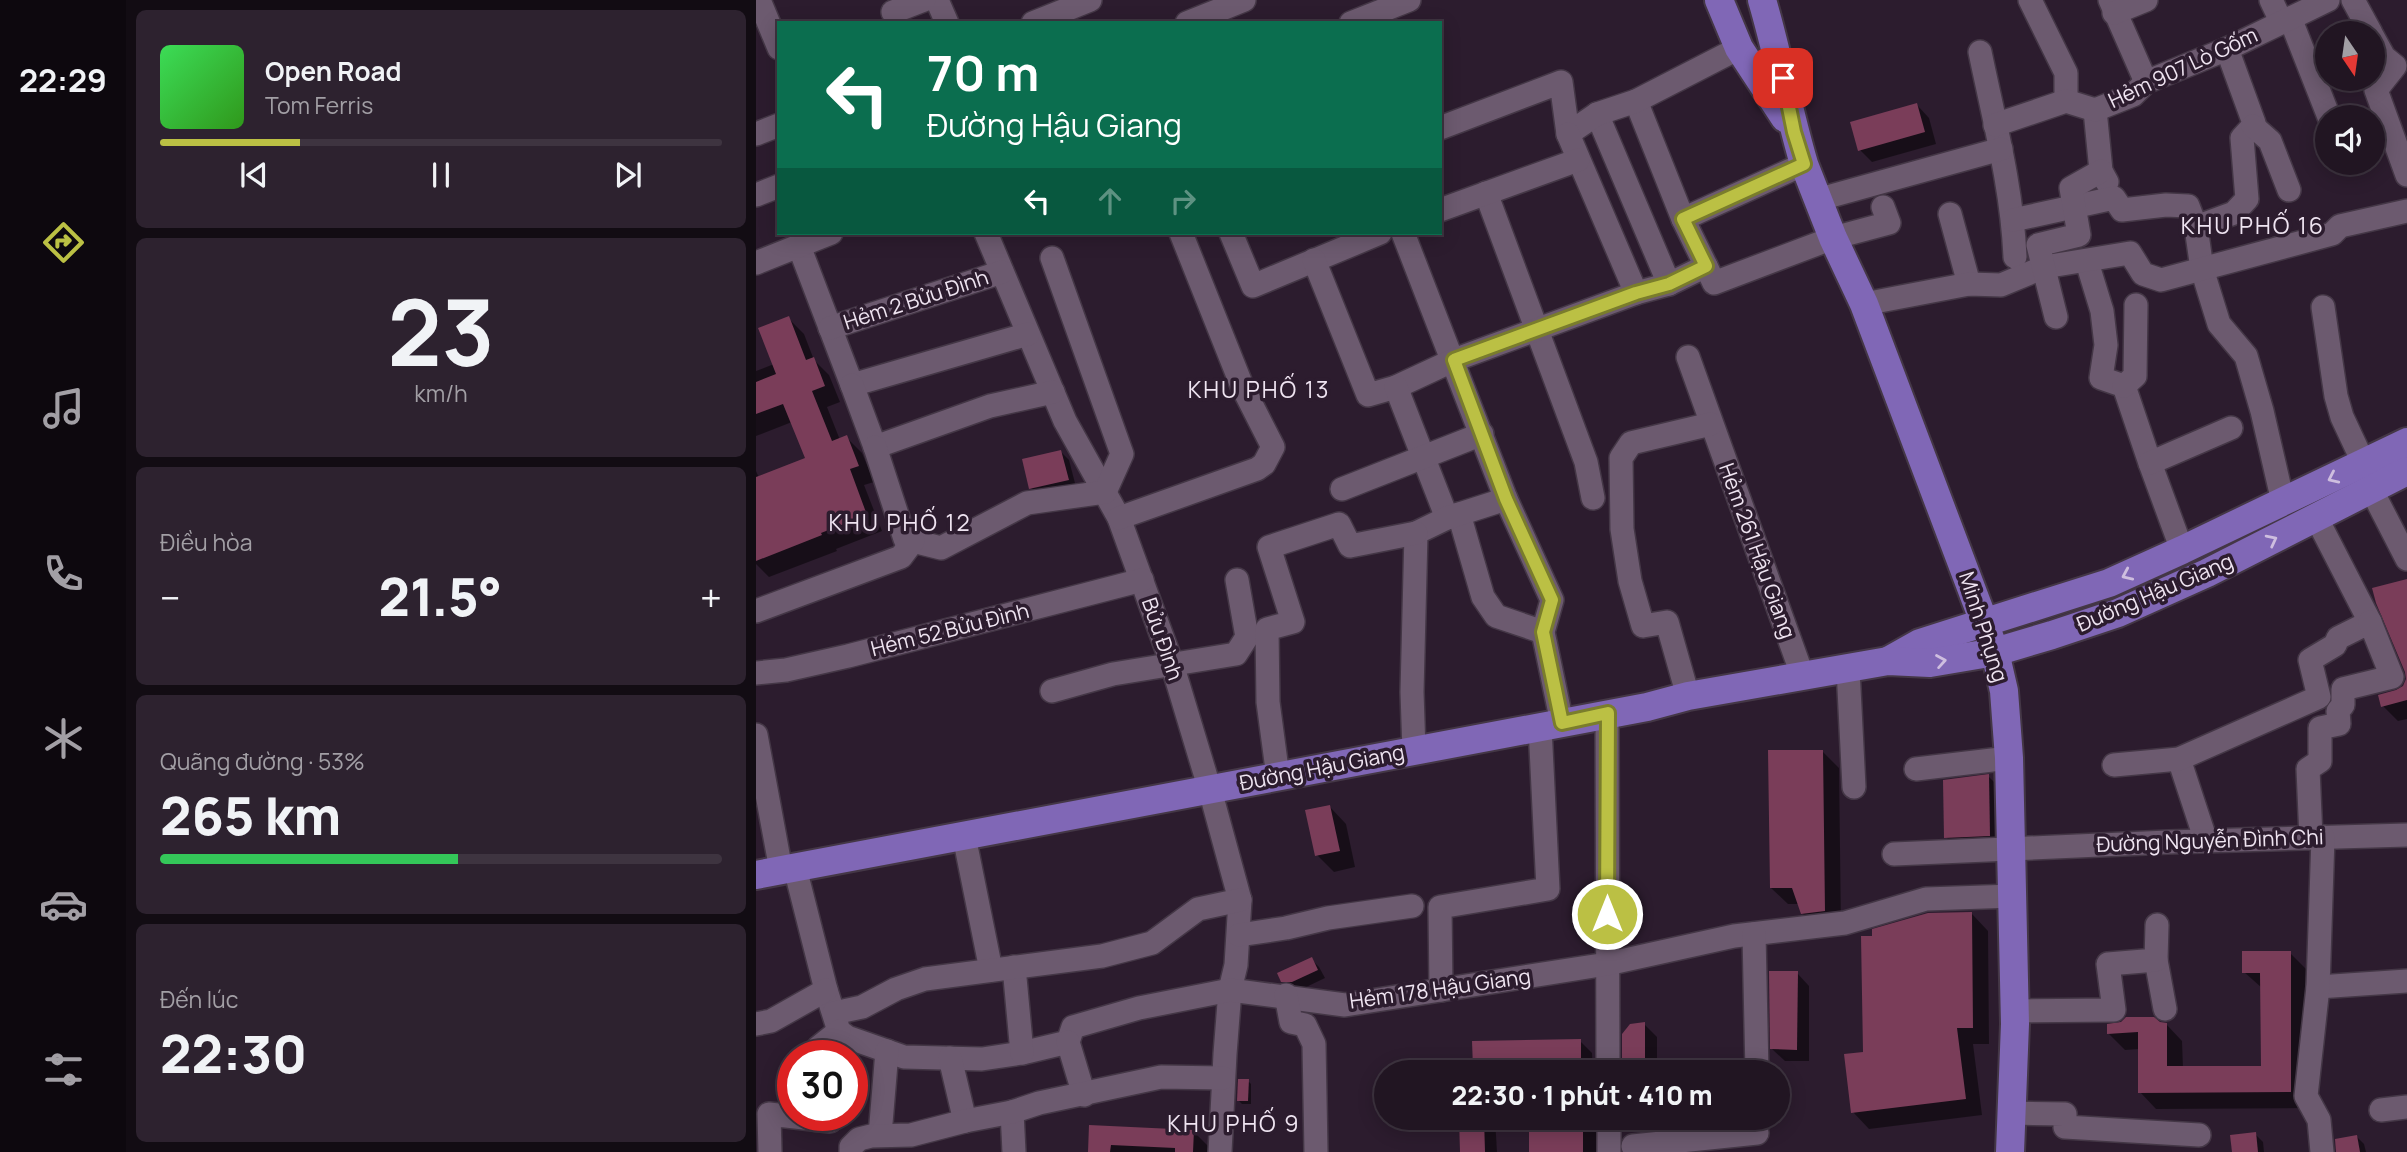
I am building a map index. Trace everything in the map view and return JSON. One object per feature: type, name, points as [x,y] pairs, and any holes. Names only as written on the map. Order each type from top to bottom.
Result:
[{"type":"main road","name":"Minh Phụng","points":[[1719,0],[1738,48],[1794,132]]},
{"type":"main road","name":"Minh Phụng","points":[[1762,0],[1804,164],[1820,199],[1833,238],[1864,304],[1995,652],[2004,691],[2013,896],[2014,1011],[2010,1152]]},
{"type":"main road","name":"Đường Hậu Giang","points":[[777,871],[1647,707],[1688,696],[1888,661],[1930,663],[1995,652],[2118,613],[2207,573],[2316,517],[2367,477],[2405,455]]},
{"type":"main road","name":"Đường Hậu Giang","points":[[1888,661],[1920,643],[2109,583],[2283,502],[2367,477]]},
{"type":"street","points":[[759,0],[777,43]]},
{"type":"street","points":[[893,12],[924,0]]},
{"type":"street","points":[[937,0],[946,21]]},
{"type":"street","points":[[1038,21],[1090,0]]},
{"type":"street","points":[[1192,21],[1244,0]]},
{"type":"street","points":[[1356,21],[1409,0]]},
{"type":"street","points":[[1995,125],[2066,101],[2066,73],[2030,0]]},
{"type":"street","points":[[2146,0],[2112,7],[2146,82]]},
{"type":"street","points":[[2271,0],[2285,20],[2324,105]]},
{"type":"street","name":"Hẻm 907 Lò Gốm","points":[[2066,101],[2095,110],[2133,94],[2146,82],[2227,49],[2328,0]]},
{"type":"street","points":[[2353,0],[2364,21]]},
{"type":"street","points":[[1568,134],[1597,114],[1636,101],[1738,48]]},
{"type":"street","points":[[2196,227],[2234,212],[2247,199],[2242,138],[2254,123],[2227,49]]},
{"type":"street","points":[[1980,52],[2008,189],[2015,257]]},
{"type":"street","points":[[2401,63],[2376,90],[2407,176]]},
{"type":"street","points":[[1442,127],[1561,82],[1568,134],[1636,293]]},
{"type":"street","points":[[1636,101],[1683,219],[1714,283],[1833,238],[1889,223],[1883,206]]},
{"type":"street","points":[[2095,110],[2101,171],[2122,209],[2188,206],[2196,227],[2202,269],[2219,324],[2246,356],[2283,502]]},
{"type":"street","points":[[1597,114],[1669,284]]},
{"type":"street","points":[[756,134],[777,126]]},
{"type":"street","points":[[2253,126],[2270,141],[2289,190]]},
{"type":"street","points":[[1820,199],[2001,149]]},
{"type":"street","points":[[1442,209],[1578,160]]},
{"type":"street","points":[[1683,219],[1804,164]]},
{"type":"street","points":[[2056,317],[2038,245],[2079,235],[2071,188],[2101,171]]},
{"type":"street","points":[[756,195],[777,187]]},
{"type":"street","points":[[1486,193],[1586,462],[1593,498]]},
{"type":"street","points":[[2013,220],[2114,198]]},
{"type":"street","points":[[1864,304],[1969,284],[2001,285],[2044,267],[2130,253],[2143,274],[2161,280],[2332,234],[2340,226],[2407,211]]},
{"type":"street","points":[[1950,214],[1969,284]]},
{"type":"street","points":[[756,263],[826,235]]},
{"type":"street","name":"Bửu Đình","points":[[987,235],[1065,421],[1119,518],[1172,664],[1240,900],[1236,965],[1230,990],[1223,1078],[1220,1152]]},
{"type":"street","points":[[1119,518],[1257,470],[1264,464],[1273,447],[1242,386],[1182,235]]},
{"type":"street","points":[[1232,235],[1253,286],[1375,235]]},
{"type":"street","points":[[1404,235],[1506,499],[1552,600],[1543,632],[1551,725],[1548,889],[1440,907],[1441,990]]},
{"type":"street","points":[[799,246],[875,447],[905,540],[942,548],[1027,503],[1105,492],[1122,454],[1052,258]]},
{"type":"street","points":[[1314,260],[1367,395],[1396,387],[1454,360],[1536,329],[1669,284],[1706,266]]},
{"type":"street","points":[[2087,262],[2102,311],[2106,345],[2101,378],[2124,386]]},
{"type":"street","name":"Hẻm 2 Bửu Đình","points":[[830,328],[1002,271]]},
{"type":"street","points":[[2102,311],[2136,305],[2156,292],[2161,280]]},
{"type":"street","points":[[2124,386],[2135,376],[2136,305]]},
{"type":"street","points":[[2323,307],[2336,396],[2342,417],[2367,477],[2407,559]]},
{"type":"street","points":[[852,385],[1028,334]]},
{"type":"street","name":"Hẻm 261 Hậu Giang","points":[[1688,357],[1804,677]]},
{"type":"street","points":[[2124,386],[2182,551]]},
{"type":"street","points":[[1396,387],[1423,457],[1453,516],[1483,597],[1496,616],[1543,632]]},
{"type":"street","points":[[875,447],[990,406],[1053,392]]},
{"type":"street","points":[[1688,696],[1667,622],[1643,626],[1630,582],[1622,529],[1621,458],[1631,443],[1712,424]]},
{"type":"street","points":[[2150,463],[2231,428]]},
{"type":"street","points":[[1342,489],[1482,434]]},
{"type":"street","points":[[1278,777],[1268,702],[1268,629],[1293,622],[1269,547],[1339,524],[1350,546],[1416,533],[1453,516],[1506,499]]},
{"type":"street","points":[[2316,517],[2370,622],[2392,677],[2343,689],[2343,705],[2338,711],[2339,724],[2320,728],[2320,761],[2308,769],[2317,837],[2318,987],[2306,1096],[2319,1121],[2322,1152]]},
{"type":"street","points":[[1414,751],[1412,692],[1416,533]]},
{"type":"street","points":[[756,611],[901,557],[914,541]]},
{"type":"street","name":"Hẻm 52 Bửu Đình","points":[[756,673],[786,670],[848,656],[1142,580]]},
{"type":"street","points":[[1052,691],[1113,674],[1236,654],[1248,637],[1237,580]]},
{"type":"street","points":[[2114,765],[2179,759],[2319,697],[2310,660],[2336,645],[2338,638],[2370,622]]},
{"type":"street","points":[[1848,669],[1854,787]]},
{"type":"street","points":[[1608,713],[1608,1060]]},
{"type":"street","points":[[756,735],[777,871],[837,1022]]},
{"type":"street","points":[[1916,769],[2009,758]]},
{"type":"street","points":[[2179,759],[2206,841]]},
{"type":"street","name":"Đường Nguyễn Đình Chi","points":[[1894,853],[2407,835]]},
{"type":"street","points":[[964,836],[991,970]]},
{"type":"street","name":"Hẻm 178 Hậu Giang","points":[[837,1022],[847,1037],[904,1056],[982,1059],[1022,1053],[1139,1008],[1230,990],[1286,995],[1345,1005],[1607,964],[1734,936],[1845,923],[1926,899],[2013,896]]},
{"type":"street","points":[[824,1040],[837,1022],[896,989],[925,979],[1102,956],[1152,943],[1198,909],[1240,900]]},
{"type":"street","points":[[1238,935],[1412,906]]},
{"type":"street","points":[[2157,925],[2156,960],[2165,1009]]},
{"type":"street","points":[[1754,934],[1757,1060]]},
{"type":"street","points":[[2014,1011],[2113,1010],[2108,964],[2156,960]]},
{"type":"street","points":[[1014,967],[1022,1053]]},
{"type":"street","points":[[2318,987],[2407,981]]},
{"type":"street","points":[[756,1024],[771,1021],[826,990]]},
{"type":"street","points":[[1286,995],[1291,1022],[1305,1025],[1314,1044],[1316,1152]]},
{"type":"street","points":[[1070,1035],[1084,1095]]},
{"type":"street","points":[[880,1135],[887,1051]]},
{"type":"street","points":[[950,1058],[965,1121]]},
{"type":"street","points":[[851,1152],[851,1147],[859,1139],[880,1135],[911,1135],[1012,1112],[1039,1103],[1161,1077],[1223,1078]]},
{"type":"street","points":[[2381,1110],[2407,1107]]},
{"type":"street","points":[[1012,1112],[1014,1152]]},
{"type":"street","points":[[2012,1113],[2064,1114],[2065,1128],[2199,1135]]},
{"type":"street","points":[[769,1152],[769,1114],[777,1115]]},
{"type":"street","points":[[1609,1130],[1609,1152]]},
{"type":"street","points":[[1633,1146],[1757,1135]]},
{"type":"building","points":[[1917,103],[1925,132],[1858,151],[1850,122]]},
{"type":"building","points":[[789,316],[806,360],[814,357],[825,386],[812,391],[832,441],[847,435],[859,466],[850,469],[867,515],[756,561],[756,477],[805,458],[783,404],[756,414],[756,382],[776,374],[758,328]]},
{"type":"building","points":[[1061,450],[1069,480],[1029,489],[1022,459]]},
{"type":"building","points":[[2407,579],[2407,700],[2381,707],[2378,695],[2403,686],[2406,679],[2372,588]]},
{"type":"building","points":[[1768,750],[1823,750],[1825,911],[1801,914],[1792,888],[1770,888]]},
{"type":"building","points":[[1989,774],[1990,836],[1944,838],[1943,780]]},
{"type":"building","points":[[1330,805],[1340,851],[1315,856],[1305,810]]},
{"type":"building","points":[[1972,912],[1973,1028],[1957,1028],[1966,1099],[1851,1113],[1844,1054],[1863,1052],[1861,936],[1872,936],[1872,929],[1928,913]]},
{"type":"building","points":[[2242,951],[2291,951],[2291,1092],[2138,1093],[2138,1032],[2107,1034],[2107,1024],[2121,1022],[2126,1017],[2154,1017],[2167,1023],[2167,1066],[2261,1066],[2260,973],[2242,973]]},
{"type":"building","points":[[1312,957],[1318,970],[1292,982],[1281,982],[1277,973]]},
{"type":"building","points":[[1769,971],[1798,971],[1797,1050],[1770,1049]]},
{"type":"building","points":[[1645,1022],[1645,1060],[1622,1060],[1622,1034],[1630,1024]]},
{"type":"building","points":[[1581,1039],[1581,1060],[1473,1060],[1472,1041]]},
{"type":"building","points":[[1238,1079],[1249,1079],[1248,1101],[1237,1101]]},
{"type":"building","points":[[1089,1125],[1194,1130],[1193,1152],[1175,1152],[1175,1148],[1111,1145],[1110,1152],[1088,1152]]},
{"type":"building","points":[[1459,1130],[1484,1130],[1485,1152],[1460,1152]]},
{"type":"building","points":[[1529,1130],[1583,1130],[1583,1152],[1529,1152]]},
{"type":"building","points":[[2256,1132],[2258,1152],[2232,1152],[2230,1135]]},
{"type":"building","points":[[2357,1135],[2360,1152],[2336,1152],[2335,1139]]},
{"type":"district","name":"KHU PHỐ 16","points":[[2253,226]]},
{"type":"district","name":"KHU PHỐ 13","points":[[1259,390]]},
{"type":"district","name":"KHU PHỐ 12","points":[[900,523]]},
{"type":"district","name":"KHU PHỐ 9","points":[[1234,1124]]},
{"type":"route","points":[[1607,914],[1608,713],[1562,723],[1543,632],[1552,600],[1506,499],[1454,360],[1636,293],[1669,284],[1706,266],[1683,219],[1804,164],[1794,132],[1783,78]]}]
